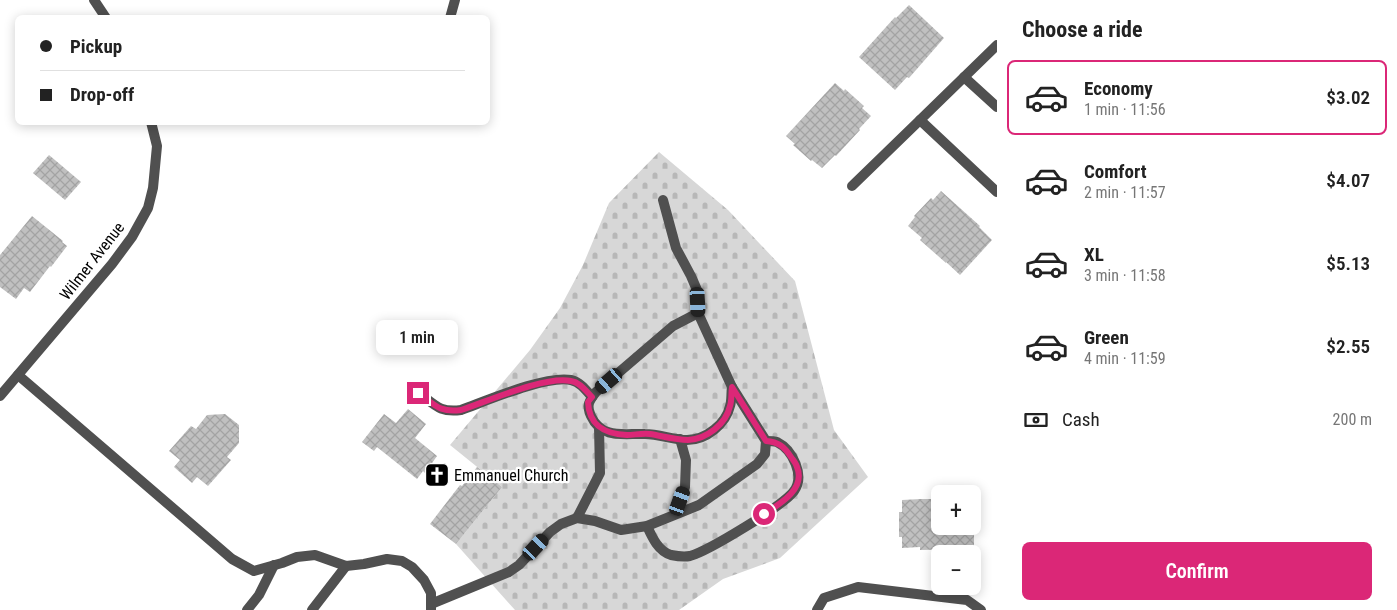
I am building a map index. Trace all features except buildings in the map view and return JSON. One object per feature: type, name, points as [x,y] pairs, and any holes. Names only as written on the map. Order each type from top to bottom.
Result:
[{"type":"street","points":[[94,0],[104,15]]},
{"type":"street","points":[[451,15],[455,0]]},
{"type":"street","points":[[852,186],[997,45]]},
{"type":"street","points":[[964,77],[997,107]]},
{"type":"street","points":[[920,120],[997,192]]},
{"type":"street","name":"Wilmer Avenue","points":[[0,396],[112,264],[132,237],[148,208],[153,188],[157,146],[152,125]]},
{"type":"street","points":[[18,375],[232,559],[254,571],[297,557],[315,555],[346,566],[387,559],[402,561],[424,580],[431,593],[431,607],[509,572],[519,565],[550,532],[561,524],[576,518],[595,521],[621,530],[647,526],[699,505],[757,464],[764,454],[766,441],[732,387],[698,313],[697,290],[692,276],[676,248],[663,200]]},
{"type":"street","points":[[698,313],[673,326],[596,392],[588,402],[588,410],[592,419],[608,433],[645,434],[687,440],[702,437],[716,429],[727,415],[732,387]]},
{"type":"street","points":[[418,393],[443,410],[450,412],[537,384],[562,380],[573,381],[581,385],[592,397]]},
{"type":"street","points":[[576,518],[600,473],[599,427]]},
{"type":"street","points":[[676,514],[685,487],[686,460],[680,439]]},
{"type":"street","points":[[647,526],[655,544],[669,554],[688,557],[715,544],[776,507],[794,491],[799,480],[797,467],[787,450],[776,442],[766,441]]},
{"type":"street","points":[[247,610],[259,595],[274,565]]},
{"type":"street","points":[[312,610],[346,566]]},
{"type":"street","points":[[817,610],[824,598],[858,587],[967,600],[981,610]]},
{"type":"green space","points":[[659,152],[728,210],[795,281],[834,430],[868,477],[780,558],[723,579],[679,610],[515,610],[456,544],[502,487],[450,445],[530,350],[560,308],[583,265],[609,203]]},
{"type":"place","name":"Emmanuel Church","points":[[437,475]]},
{"type":"route","points":[[418,393],[443,410],[450,412],[537,384],[562,380],[573,381],[581,385],[592,397],[588,402],[588,410],[592,419],[608,433],[645,434],[687,440],[702,437],[716,429],[727,415],[732,387],[766,441],[776,442],[787,450],[797,467],[799,480],[794,491],[776,507],[764,514]]}]
